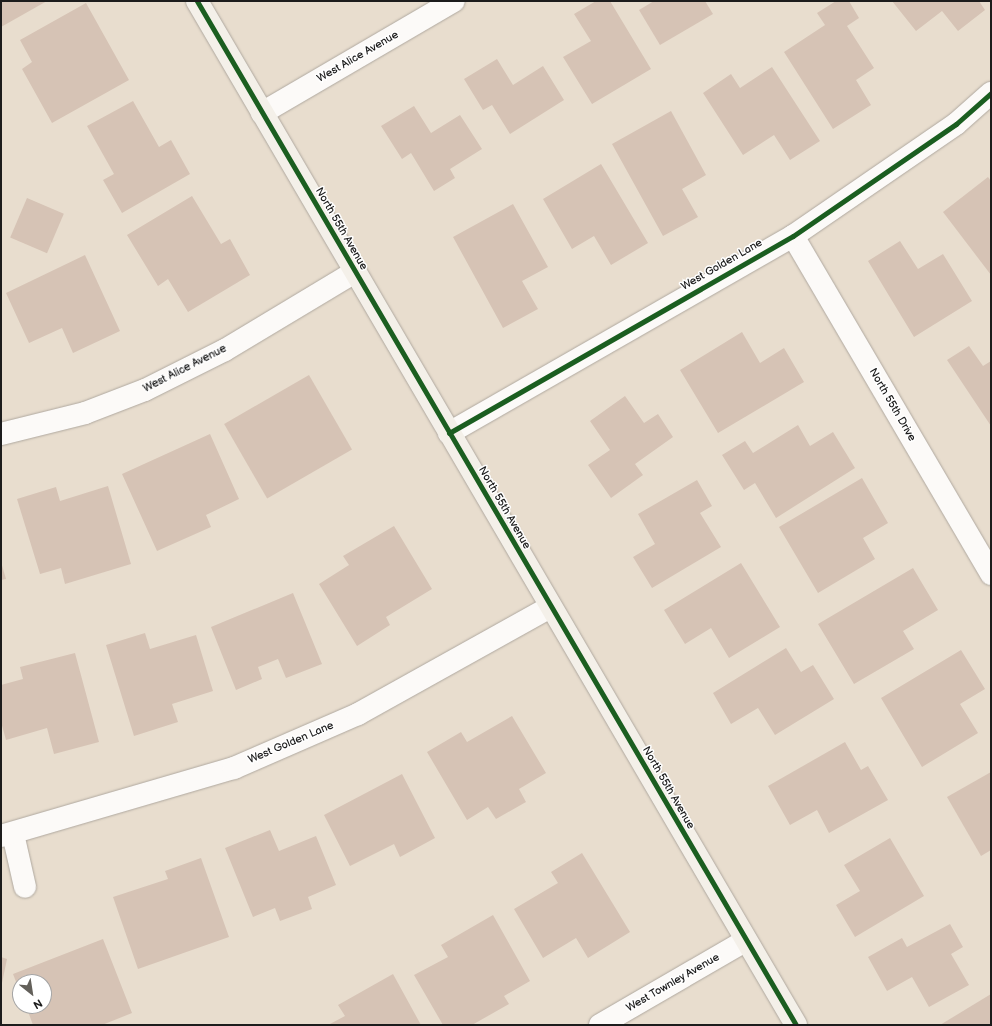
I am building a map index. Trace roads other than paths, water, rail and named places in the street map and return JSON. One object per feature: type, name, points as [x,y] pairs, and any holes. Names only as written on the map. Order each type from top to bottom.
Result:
[{"type":"street","name":"North 55th Avenue","points":[[197,1],[448,433],[796,1025]]},
{"type":"street","name":"West Alice Avenue","points":[[262,113],[454,1]]},
{"type":"street","name":"West Golden Lane","points":[[448,433],[793,236],[956,124],[991,93]]},
{"type":"street","name":"North 55th Drive","points":[[793,236],[988,561]]},
{"type":"street","name":"West Alice Avenue","points":[[1,434],[85,413],[145,390],[224,350],[355,272]]},
{"type":"street","name":"West Golden Lane","points":[[25,887],[7,835],[234,768],[358,714],[550,606]]},
{"type":"street","name":"West Townley Avenue","points":[[600,1025],[745,940]]}]
